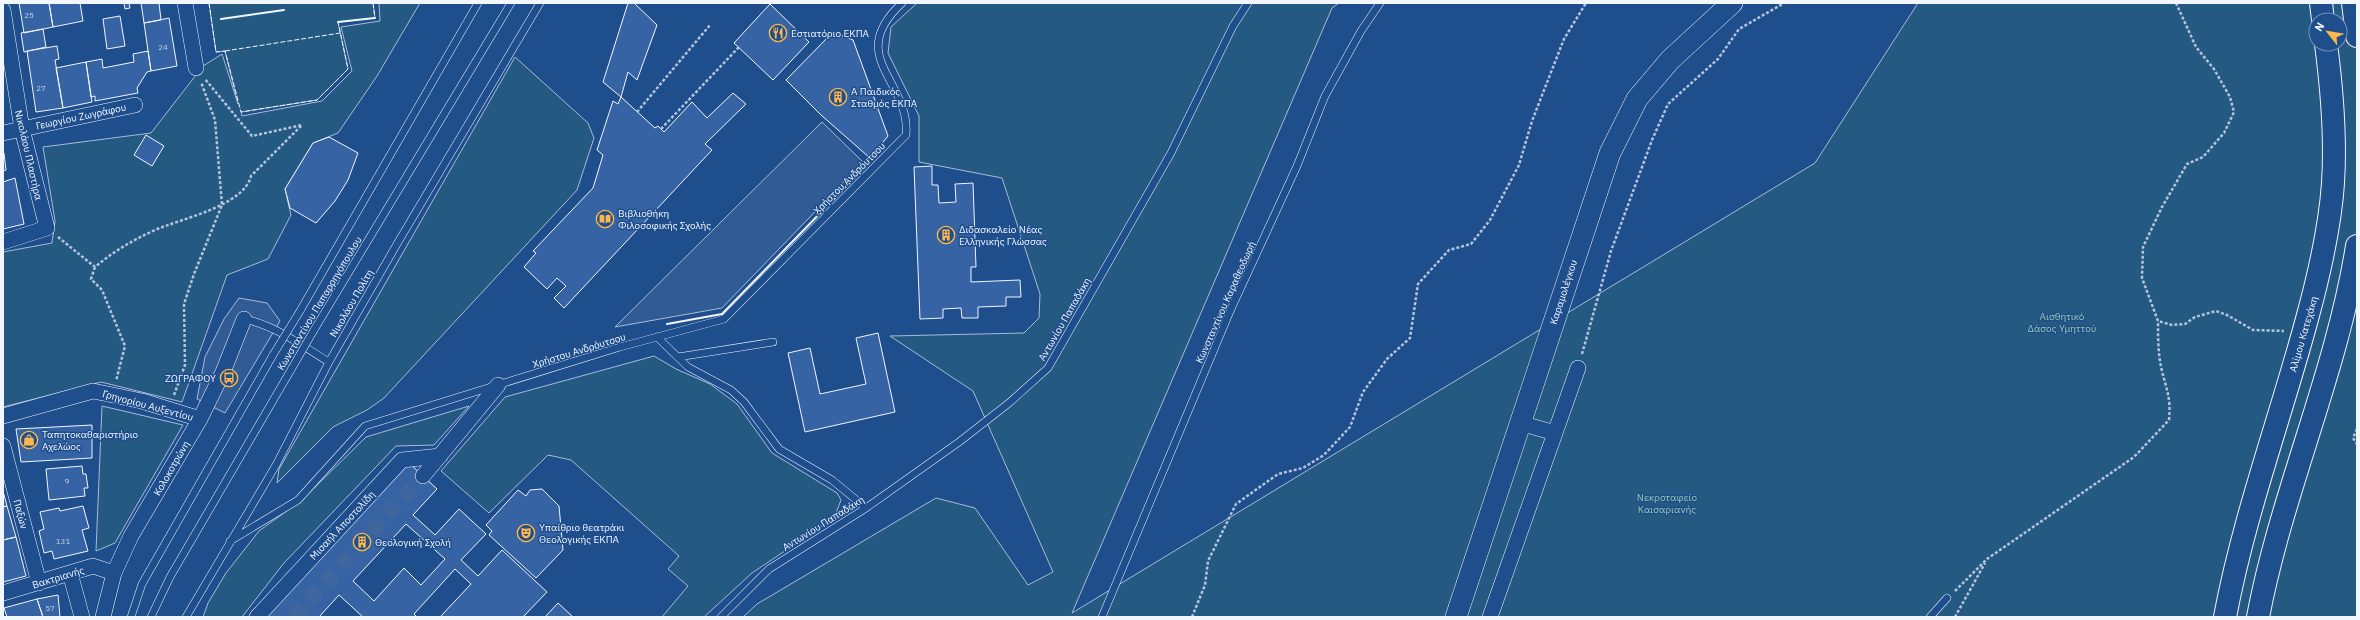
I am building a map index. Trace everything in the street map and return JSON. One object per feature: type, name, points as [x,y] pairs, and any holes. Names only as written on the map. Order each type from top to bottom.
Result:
[{"type":"main road","name":"Καραμολέγκου","points":[[1456,617],[1610,153],[1637,99],[1670,60],[1732,3]]},
{"type":"main road","points":[[2353,3],[2357,36]]},
{"type":"main road","name":"Αλίμου Κατεχάκη","points":[[2225,617],[2242,542],[2304,332],[2324,252],[2333,183],[2332,88],[2327,52]]},
{"type":"main road","points":[[2258,617],[2272,554],[2348,292],[2357,246]]},
{"type":"street","points":[[185,3],[196,68]]},
{"type":"street","name":"Νικολάου Πλαστήρα","points":[[3,10],[22,129],[47,228]]},
{"type":"street","name":"Γεωργίου Ζωγράφου","points":[[3,133],[135,105]]},
{"type":"street","points":[[3,242],[47,228]]},
{"type":"street","name":"Κολοκοτρώνη","points":[[103,617],[114,573],[131,536],[200,418],[223,372],[244,319]]},
{"type":"street","points":[[1490,617],[1578,368]]},
{"type":"street","points":[[423,476],[498,385]]},
{"type":"street","name":"Γρηγορίου Αυξεντίου","points":[[3,416],[93,391],[113,394],[200,418]]},
{"type":"street","points":[[1520,424],[1555,433]]},
{"type":"street","name":"Παξών","points":[[3,446],[39,583]]},
{"type":"street","name":"Μισαήλ Αποστολίδη","points":[[257,617],[402,460],[440,456]]},
{"type":"street","name":"Βακτριανής","points":[[3,593],[93,566],[114,573]]},
{"type":"street","points":[[70,573],[82,617]]},
{"type":"lane","name":"Κωνσταντίνου Παπαρρηγόπουλου","points":[[131,617],[142,584],[478,3]]},
{"type":"lane","name":"Κωνσταντίνου Παπαρρηγόπουλου","points":[[151,617],[170,577],[314,330],[511,3]]},
{"type":"lane","name":"Νικολάου Πολίτη","points":[[186,617],[276,465],[330,362],[396,244],[540,3]]},
{"type":"lane","name":"Χρήστου Ανδρόυτσου","points":[[230,541],[298,500],[365,426],[657,337],[724,319],[906,135],[907,120],[880,61],[877,38],[889,15],[902,3]]},
{"type":"lane","name":"Αντωνίου Παπαδάκη","points":[[721,617],[769,569],[866,508],[971,433],[1009,403],[1048,368],[1171,153],[1233,26],[1248,3]]},
{"type":"lane","name":"Κωνσταντίνου Καραθεοδωρή","points":[[1102,617],[1231,309],[1297,166],[1325,96],[1361,31],[1380,3]]},
{"type":"lane","points":[[244,319],[257,322],[273,329],[330,362]]},
{"type":"lane","points":[[657,337],[688,367],[731,390],[744,402],[779,449],[832,480],[866,508]]},
{"type":"lane","points":[[678,358],[773,342]]},
{"type":"lane","points":[[1930,617],[1947,598]]},
{"type":"path","points":[[1192,617],[1205,585],[1208,561],[1236,504],[1278,474],[1303,468],[1324,455],[1350,427],[1363,392],[1387,359],[1410,338],[1418,284],[1449,250],[1471,244],[1490,220],[1519,165],[1532,121],[1564,39],[1586,3]]},
{"type":"path","points":[[1578,368],[1612,251],[1652,140],[1668,104],[1718,59],[1739,29],[1784,3]]},
{"type":"path","points":[[1947,598],[1987,559],[2134,457],[2169,420],[2169,390],[2160,356],[2158,321],[2142,278],[2143,247],[2162,207],[2187,164],[2203,157],[2224,133],[2234,112],[2230,97],[2214,70],[2196,47],[2176,3]]},
{"type":"path","points":[[637,112],[710,24]]},
{"type":"path","points":[[661,129],[739,47]]},
{"type":"path","points":[[170,410],[185,365],[184,304],[194,274],[222,205],[215,120],[196,68]]},
{"type":"path","points":[[113,394],[125,346],[102,290],[91,279],[95,267],[113,252],[131,242],[177,221],[222,205],[249,184],[251,176],[302,124],[252,136],[196,68]]},
{"type":"path","points":[[47,228],[95,267]]},
{"type":"path","points":[[2158,321],[2172,325],[2185,324],[2195,317],[2216,311],[2227,315],[2253,330],[2304,332]]},
{"type":"path","points":[[2357,429],[2354,438],[2357,444]]},
{"type":"path","points":[[1955,617],[1987,559]]},
{"type":"green space","points":[[209,3],[373,3],[375,18],[338,22],[348,69],[317,100],[241,112],[242,116],[322,101],[352,71],[341,27],[380,21],[379,3],[420,3],[377,76],[338,133],[313,143],[285,189],[291,215],[268,259],[227,275],[182,402],[101,382],[3,407],[3,252],[52,243],[55,221],[43,147],[151,133],[203,66],[222,54],[238,104],[225,51],[216,52]]},
{"type":"green space","name":"Αισθητικό Δάσος Υμηττού","points":[[917,3],[1339,3],[1332,8],[1072,613],[1815,163],[1918,3],[2357,3],[2357,617],[743,617],[757,604],[936,498],[975,508],[1028,585],[1053,572],[973,391],[890,336],[1024,333],[1039,318],[1040,294],[1002,178],[919,162],[919,116],[888,53],[891,27]]},
{"type":"green space","points":[[515,57],[588,123],[594,138],[577,190],[384,398],[367,410],[333,427],[277,483],[279,469]]},
{"type":"green space","points":[[654,356],[676,369],[710,384],[737,404],[772,453],[837,493],[841,500],[834,518],[752,573],[704,617],[662,617],[688,586],[668,569],[679,556],[571,460],[548,455],[489,513],[441,471],[505,397]]},
{"type":"green space","points":[[102,406],[183,425],[115,543],[96,551]]},
{"type":"green space","points":[[469,406],[434,445],[396,446],[284,563],[242,617],[203,617],[208,603],[226,573],[259,531],[303,499],[366,437]]},
{"type":"shaded area","points":[[822,122],[863,162],[722,308],[615,327]]},
{"type":"shaded area","points":[[239,298],[267,303],[280,321],[225,413],[197,399],[205,357],[224,319]]},
{"type":"building","points":[[19,3],[49,3],[53,27],[24,33]]},
{"type":"building","points":[[49,3],[80,3],[83,21],[53,27]]},
{"type":"building","points":[[124,3],[129,3],[130,8],[125,9]]},
{"type":"building","points":[[141,3],[159,3],[161,20],[144,23]]},
{"type":"building","points":[[628,3],[634,3],[657,25],[637,80],[628,72],[621,97],[603,82]]},
{"type":"building","points":[[770,4],[809,42],[773,80],[734,43]]},
{"type":"building","points":[[120,16],[125,46],[107,49],[103,19]]},
{"type":"building","points":[[169,18],[177,66],[151,71],[144,23]]},
{"type":"building","points":[[43,29],[46,47],[24,52],[21,33]]},
{"type":"building","name":"Α Παιδικός Σταθμός ΕΚΠΑ","points":[[833,32],[853,40],[888,136],[870,158],[821,115],[786,80]]},
{"type":"building","points":[[57,46],[59,59],[55,60],[63,108],[36,112],[27,51]]},
{"type":"building","points":[[148,51],[151,71],[147,72],[137,88],[138,93],[95,101],[95,96],[91,97],[86,62],[102,59],[103,68],[134,62],[133,54]]},
{"type":"building","points":[[86,62],[92,102],[63,108],[56,68]]},
{"type":"building","name":"Βιβλιοθήκη Φιλοσοφικής Σχολής","points":[[733,93],[746,104],[705,144],[712,150],[564,308],[554,298],[566,286],[557,278],[547,289],[524,267],[536,253],[533,251],[593,188],[603,155],[597,150],[613,101],[618,104],[621,97],[655,128],[658,126],[664,132],[692,102],[707,118]]},
{"type":"building","points":[[146,135],[164,146],[152,166],[134,155]]},
{"type":"building","points":[[329,137],[358,153],[348,180],[335,201],[316,223],[290,208],[285,189],[313,143]]},
{"type":"building","points":[[3,153],[6,170],[3,171]]},
{"type":"building","name":"Διδασκαλείο Νέας Ελληνικής Γλώσσας","points":[[932,166],[932,185],[938,185],[939,203],[956,202],[955,184],[973,183],[976,267],[971,267],[971,282],[1020,280],[1021,297],[1006,297],[1006,306],[978,307],[978,318],[962,318],[961,308],[943,309],[943,318],[920,319],[914,167]]},
{"type":"building","points":[[15,178],[24,224],[3,229],[3,182]]},
{"type":"building","points":[[878,333],[895,412],[805,432],[788,353],[810,348],[820,394],[866,384],[856,338]]},
{"type":"building","points":[[92,425],[92,458],[21,462],[16,429]]},
{"type":"building","name":"Θεολογική Σχολή","points":[[409,463],[437,489],[413,515],[435,535],[459,509],[486,534],[461,560],[478,576],[502,550],[547,592],[523,617],[440,617],[471,584],[455,569],[414,614],[417,617],[363,617],[339,595],[319,617],[266,617]],"holes":[[[406,524],[445,559],[421,585],[404,568],[374,601],[353,581]]]},
{"type":"building","points":[[82,466],[83,474],[86,474],[88,488],[84,488],[85,496],[49,500],[46,469]]},
{"type":"building","name":"Υπαίθριο θεατράκι Θεολογικής ΕΚΠΑ","points":[[542,489],[559,506],[563,550],[536,578],[489,535],[492,531],[486,525],[518,490],[526,496],[530,490]]},
{"type":"building","points":[[3,491],[7,506],[3,507]]},
{"type":"building","points":[[7,506],[16,537],[3,540],[3,507]]},
{"type":"building","points":[[83,506],[89,528],[82,530],[88,551],[54,559],[52,551],[44,553],[39,531],[44,529],[40,512],[59,508],[60,511]]},
{"type":"building","points":[[16,537],[26,576],[3,582],[3,540]]},
{"type":"building","points":[[58,595],[60,617],[43,617],[37,599]]},
{"type":"building","points":[[37,599],[43,617],[7,617],[4,608]]},
{"type":"building","points":[[558,603],[573,617],[545,617]]},
{"type":"tunnel","points":[[293,617],[423,476]]},
{"type":"fence","points":[[209,3],[216,52],[225,51],[241,112],[317,100],[348,69],[338,22]]},
{"type":"fence","points":[[373,3],[375,18]]},
{"type":"fence","points":[[225,51],[340,33]]},
{"type":"wall","points":[[221,19],[284,10]]},
{"type":"wall","points":[[338,22],[375,18]]},
{"type":"wall","points":[[667,324],[722,314],[866,166]]},
{"type":"place","name":"Εστιατόριο ΕΚΠΑ","points":[[778,33]]},
{"type":"place","name":"Α Παιδικός Σταθμός ΕΚΠΑ","points":[[838,97]]},
{"type":"place","name":"Βιβλιοθήκη Φιλοσοφικής Σχολής","points":[[605,219]]},
{"type":"place","name":"Διδασκαλείο Νέας Ελληνικής Γλώσσας","points":[[946,235]]},
{"type":"place","name":"ΖΩΓΡΑΦΟΥ","points":[[229,378]]},
{"type":"place","name":"Ταπητοκαθαριστήριο Αχελώος","points":[[29,440]]},
{"type":"place","name":"Υπαίθριο θεατράκι Θεολογικής ΕΚΠΑ","points":[[526,533]]},
{"type":"place","name":"Θεολογική Σχολή","points":[[362,542]]},
{"type":"park label","name":"Νεκροταφείο Καισαριανής","points":[[1667,502]]}]
